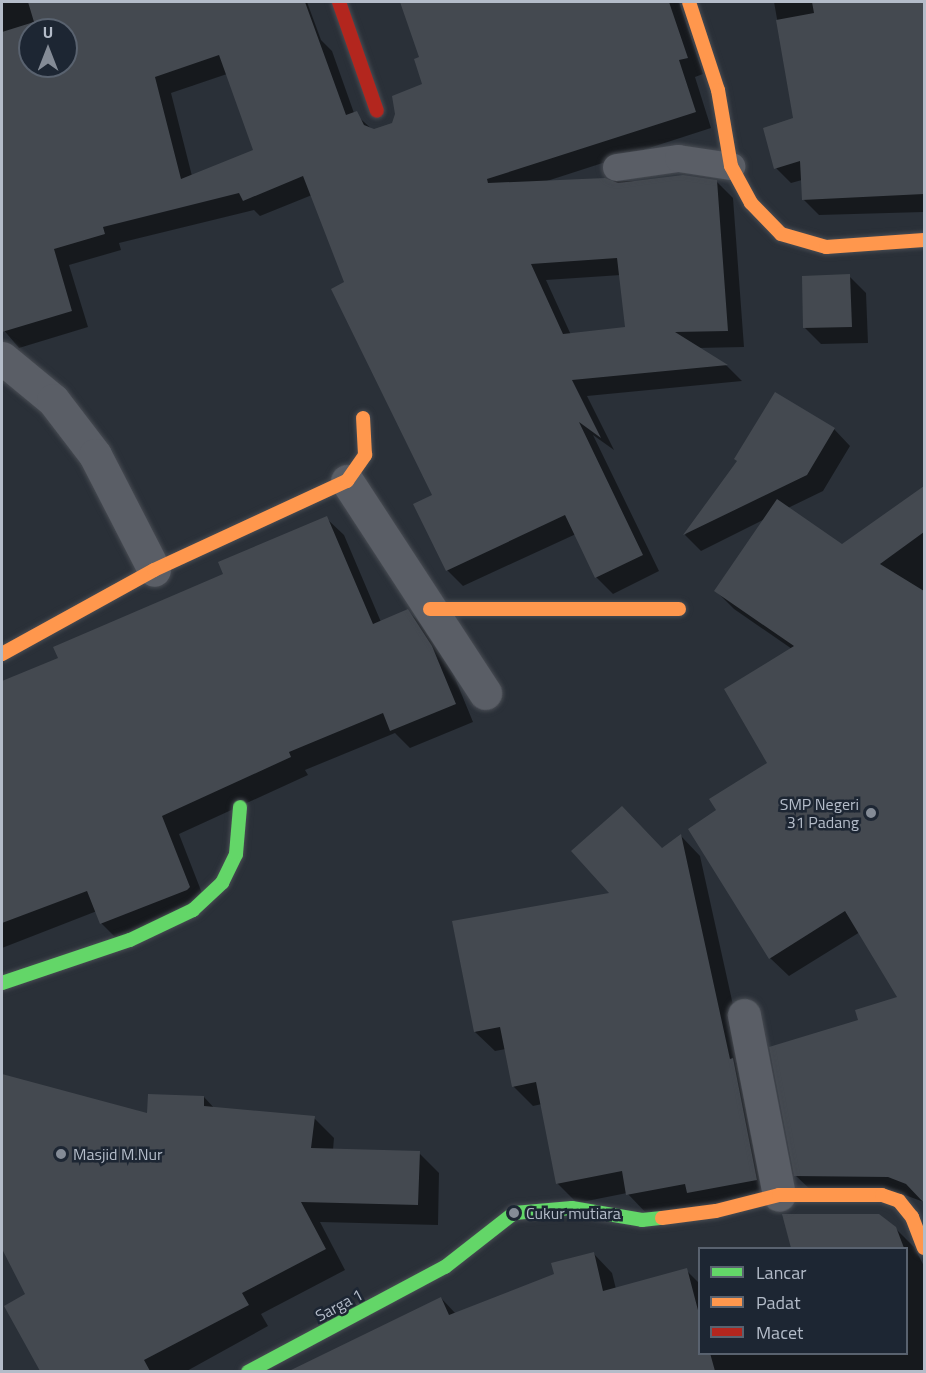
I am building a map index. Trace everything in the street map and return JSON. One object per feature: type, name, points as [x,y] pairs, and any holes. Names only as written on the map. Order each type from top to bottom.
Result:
[{"type":"street","points":[[339,2],[377,111]]},
{"type":"street","points":[[689,2],[718,90],[730,166],[751,203],[781,234],[825,247],[924,240]]},
{"type":"street","points":[[2,358],[52,400],[95,455],[154,570]]},
{"type":"street","points":[[2,654],[154,570],[347,481],[365,455],[363,418]]},
{"type":"street","points":[[347,481],[485,693]]},
{"type":"street","points":[[430,609],[679,609]]},
{"type":"street","points":[[2,984],[130,940],[193,910],[222,883],[236,854],[240,807]]},
{"type":"street","points":[[744,1015],[779,1195]]},
{"type":"street","name":"Sarga 1","points":[[249,1371],[445,1267],[514,1213],[572,1208],[642,1220],[716,1210],[779,1195],[882,1195],[899,1201],[912,1217],[924,1248]]},
{"type":"lane","points":[[616,167],[678,158],[730,166]]},
{"type":"building","points":[[28,2],[305,2],[346,115],[357,111],[364,125],[374,129],[392,123],[395,114],[392,96],[422,84],[414,59],[419,57],[400,2],[669,2],[688,58],[679,60],[696,112],[487,179],[488,183],[605,178],[618,183],[683,175],[717,180],[728,331],[675,332],[728,365],[572,380],[601,438],[579,422],[643,555],[595,578],[565,515],[446,571],[413,504],[432,495],[331,289],[344,282],[303,176],[243,201],[239,193],[103,227],[105,234],[54,249],[72,311],[2,332],[2,32],[18,27],[18,78],[78,78],[78,18],[33,18]],"holes":[[[219,55],[253,150],[181,179],[155,77]],[[617,258],[625,327],[563,334],[531,264]]]},
{"type":"building","points":[[812,2],[924,2],[924,194],[802,200],[800,161],[774,169],[763,128],[793,118],[776,20],[814,13]]},
{"type":"building","points":[[850,274],[852,327],[803,328],[802,276]]},
{"type":"building","points":[[775,392],[835,428],[807,475],[683,535],[737,461],[734,459]]},
{"type":"building","points":[[924,486],[924,532],[880,564],[924,591],[924,1203],[906,1184],[888,1177],[794,1176],[769,1047],[858,1020],[855,1010],[897,997],[845,911],[769,959],[688,829],[716,810],[709,799],[767,763],[724,689],[794,646],[714,591],[777,499],[842,544]]},
{"type":"building","points":[[327,516],[373,624],[408,609],[432,646],[456,704],[390,731],[383,713],[289,752],[291,757],[162,816],[190,887],[187,890],[100,924],[87,891],[2,923],[2,681],[58,658],[53,647],[223,574],[218,562]]},
{"type":"building","points":[[622,806],[662,848],[681,834],[730,1059],[733,1058],[757,1180],[687,1193],[685,1184],[626,1195],[622,1171],[556,1184],[536,1082],[512,1087],[500,1027],[474,1032],[452,921],[609,893],[571,851]]},
{"type":"building","points":[[2,1074],[147,1113],[148,1094],[204,1096],[204,1106],[315,1116],[311,1148],[420,1151],[418,1205],[301,1202],[326,1249],[242,1293],[249,1305],[144,1360],[150,1371],[40,1371],[4,1306],[25,1294],[2,1249]]},
{"type":"building","points":[[782,1214],[879,1214],[896,1227],[904,1247],[791,1247]]},
{"type":"building","points":[[594,1252],[603,1291],[687,1268],[698,1310],[698,1355],[711,1355],[715,1371],[289,1371],[441,1297],[449,1315],[554,1274],[551,1263]]},
{"type":"traffic: fast","points":[[2,983],[130,940],[193,910],[222,883],[236,854],[240,807]]},
{"type":"traffic: fast","points":[[248,1372],[445,1267],[514,1213],[572,1208],[642,1220],[662,1218]]},
{"type":"traffic: slow","points":[[689,2],[718,90],[731,166],[751,203],[781,234],[826,247],[924,240]]},
{"type":"traffic: slow","points":[[2,654],[154,570],[347,481],[365,455],[363,418]]},
{"type":"traffic: slow","points":[[430,609],[679,609]]},
{"type":"traffic: slow","points":[[662,1218],[716,1211],[779,1195],[882,1195],[899,1201],[912,1217],[924,1248]]},
{"type":"traffic: jam","points":[[339,2],[377,111]]},
{"type":"place","name":"SMP Negeri 31 Padang","points":[[871,813]]},
{"type":"place","name":"Masjid M.Nur","points":[[61,1154]]},
{"type":"place","name":"Cukur mutiara","points":[[514,1213]]}]
